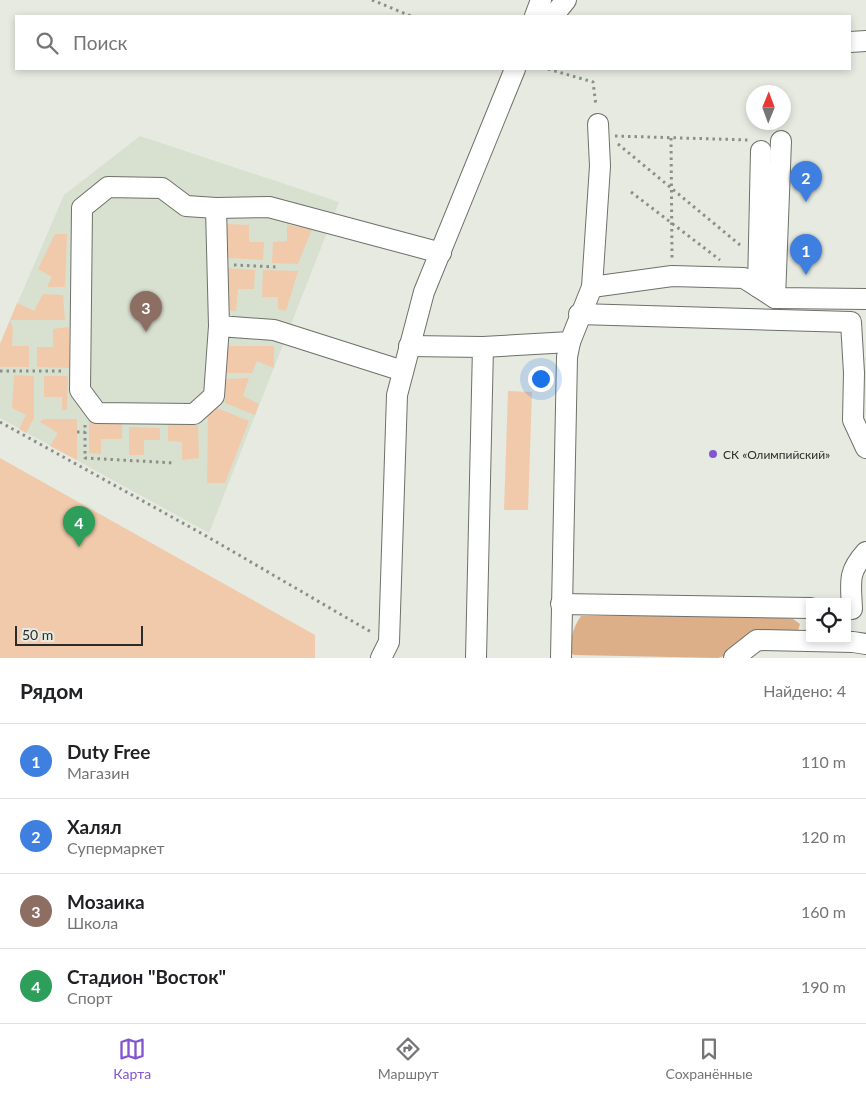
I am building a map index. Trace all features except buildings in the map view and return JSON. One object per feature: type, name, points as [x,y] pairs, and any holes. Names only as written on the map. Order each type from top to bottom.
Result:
[{"type":"street","points":[[535,15],[541,0]]},
{"type":"street","points":[[554,15],[566,0]]},
{"type":"street","points":[[851,42],[866,41]]},
{"type":"street","points":[[385,650],[397,395],[424,292],[515,70]]},
{"type":"street","points":[[560,658],[567,357],[579,314],[592,287],[600,166],[598,124]]},
{"type":"street","points":[[775,298],[781,141]]},
{"type":"street","points":[[751,282],[758,260],[762,151]]},
{"type":"street","points":[[216,208],[219,326],[214,396],[194,414],[97,413],[80,390],[82,208],[108,187],[162,188],[186,206],[216,208],[269,206],[441,253]]},
{"type":"street","points":[[592,287],[672,276],[751,282],[775,298],[866,299]]},
{"type":"street","points":[[579,314],[851,322],[854,373],[853,420],[866,448]]},
{"type":"street","points":[[219,326],[274,330],[403,371]]},
{"type":"street","points":[[409,346],[483,347],[570,342]]},
{"type":"street","points":[[476,658],[483,347]]},
{"type":"street","points":[[851,609],[851,581],[854,565],[866,552]]},
{"type":"street","points":[[561,604],[806,608]]},
{"type":"street","points":[[734,658],[757,640],[853,642],[866,644]]},
{"type":"path","points":[[372,0],[409,15]]},
{"type":"path","points":[[551,70],[593,82],[598,124]]},
{"type":"path","points":[[758,260],[607,136],[781,141]]},
{"type":"path","points":[[671,138],[672,276]]},
{"type":"path","points":[[631,192],[751,282]]},
{"type":"path","points":[[218,264],[276,267]]},
{"type":"path","points":[[0,371],[80,371]]},
{"type":"path","points":[[85,398],[85,458],[175,463]]},
{"type":"path","points":[[0,422],[208,538],[385,650]]},
{"type":"path","points":[[77,432],[85,432]]},
{"type":"shaded area","points":[[140,136],[339,202],[209,533],[0,418],[0,344],[64,195]]},
{"type":"shaded area","points":[[227,224],[249,225],[249,242],[264,242],[263,260],[227,258]]},
{"type":"shaded area","points":[[287,225],[312,229],[298,264],[272,263],[273,242],[287,241]]},
{"type":"shaded area","points":[[55,234],[67,234],[65,287],[47,287],[52,277],[38,269]]},
{"type":"shaded area","points":[[226,268],[255,270],[254,289],[238,289],[236,311],[226,310]]},
{"type":"shaded area","points":[[263,270],[298,271],[286,311],[278,309],[278,297],[262,297]]},
{"type":"shaded area","points":[[43,294],[63,295],[65,320],[10,320],[13,328],[12,346],[29,346],[29,367],[0,367],[0,344],[17,303],[34,311]]},
{"type":"shaded area","points":[[69,327],[69,368],[37,367],[37,347],[53,347],[53,329]]},
{"type":"shaded area","points":[[223,346],[274,346],[274,368],[257,361],[252,373],[222,373]]},
{"type":"shaded area","points":[[14,375],[34,376],[34,418],[26,433],[19,429],[26,415],[12,408]]},
{"type":"shaded area","points":[[44,376],[68,376],[67,410],[62,410],[62,397],[44,397]]},
{"type":"shaded area","points":[[249,378],[243,396],[259,404],[255,415],[225,403],[225,379]]},
{"type":"shaded area","points":[[508,391],[532,392],[528,510],[504,510]]},
{"type":"shaded area","points":[[217,408],[249,421],[225,483],[207,483],[208,415]]},
{"type":"shaded area","points":[[43,419],[77,419],[77,460],[50,446],[58,433],[40,422]]},
{"type":"shaded area","points":[[89,421],[122,422],[122,439],[101,439],[101,454],[89,453]]},
{"type":"shaded area","points":[[168,425],[198,425],[199,458],[182,460],[182,442],[168,441]]},
{"type":"shaded area","points":[[129,427],[160,428],[160,440],[144,440],[144,455],[129,455]]},
{"type":"shaded area","points":[[0,458],[315,635],[315,658],[0,658]]},
{"type":"shaded area","points":[[581,616],[765,616],[793,619],[800,624],[798,631],[718,658],[574,655],[569,652],[574,629]]},
{"type":"place","name":"Халял","points":[[806,202]]},
{"type":"place","name":"Duty Free","points":[[806,275]]},
{"type":"place","name":"Мозаика","points":[[146,332]]},
{"type":"place","name":"СК «Олимпийский»","points":[[713,454]]},
{"type":"place","name":"Стадион \"Восток\"","points":[[79,547]]}]
